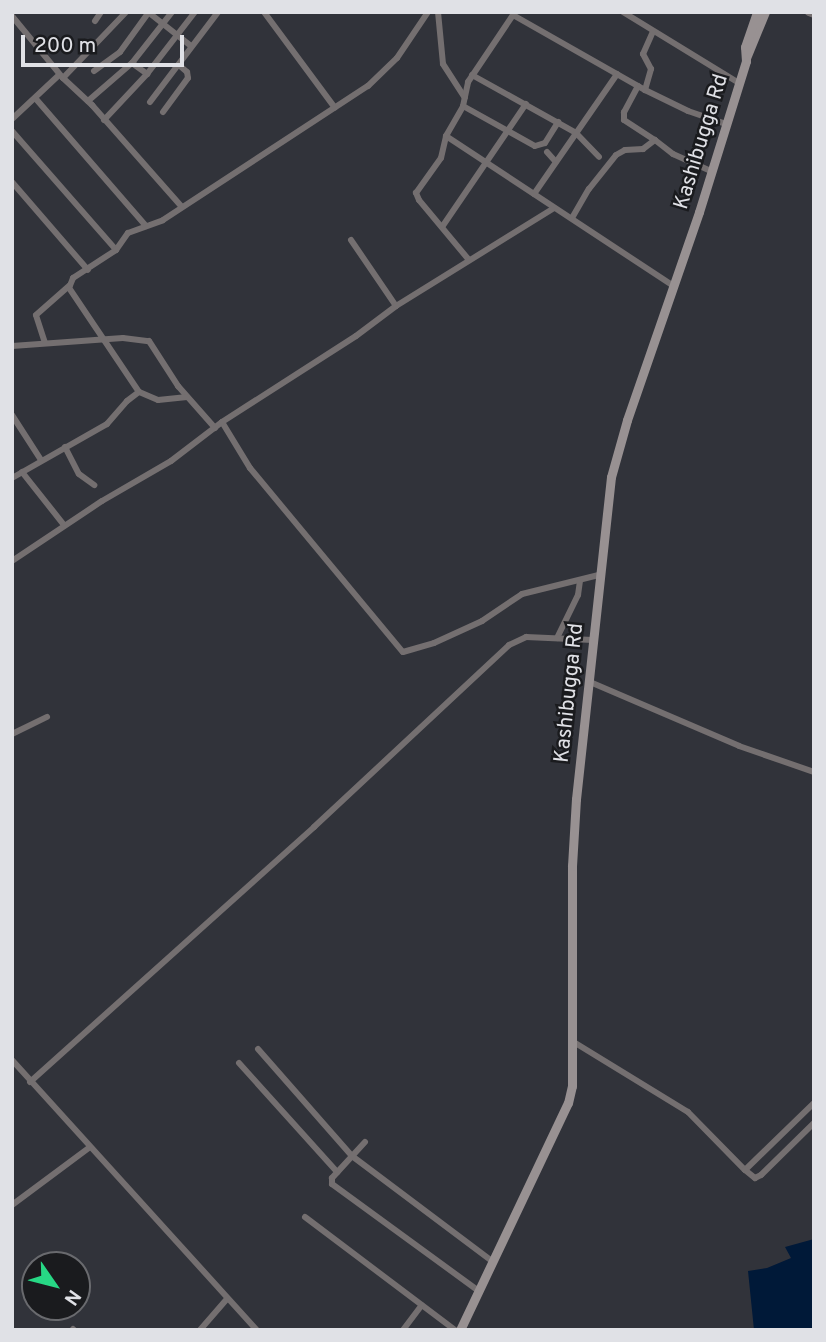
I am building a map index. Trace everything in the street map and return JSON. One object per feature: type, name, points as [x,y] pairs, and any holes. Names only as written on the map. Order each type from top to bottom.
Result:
[{"type":"main road","name":"Kashibugga Rd","points":[[458,1330],[479,1292],[568,1103],[572,1041],[572,866],[576,799],[611,477],[627,420],[675,286],[739,83],[746,58],[745,47],[757,12]]},
{"type":"main road","name":"Kashibugga Rd","points":[[746,58],[750,54],[765,12]]},
{"type":"street","points":[[95,21],[102,12]]},
{"type":"street","points":[[12,119],[61,76],[126,12]]},
{"type":"street","points":[[88,101],[132,63],[172,12]]},
{"type":"street","points":[[104,120],[147,74],[195,12]]},
{"type":"street","points":[[150,102],[218,12]]},
{"type":"street","points":[[264,12],[335,108]]},
{"type":"street","points":[[187,397],[158,400],[139,393],[69,288],[73,278],[116,250],[128,233],[163,220],[380,76],[397,58],[428,12]]},
{"type":"street","points":[[438,12],[441,19],[443,64],[464,102],[509,131],[540,146],[558,122]]},
{"type":"street","points":[[624,12],[739,83]]},
{"type":"street","points":[[94,71],[120,52],[148,13],[191,46]]},
{"type":"street","points":[[469,260],[416,193],[441,158],[446,136],[464,102],[472,75],[514,14],[645,90],[688,111],[725,124]]},
{"type":"street","points":[[12,16],[61,76],[88,101],[182,207]]},
{"type":"street","points":[[645,90],[651,69],[643,54],[653,32]]},
{"type":"street","points":[[132,63],[147,74]]},
{"type":"street","points":[[163,112],[188,78],[187,72],[179,65]]},
{"type":"street","points":[[534,194],[617,74]]},
{"type":"street","points":[[472,75],[576,133],[599,157]]},
{"type":"street","points":[[638,86],[623,117],[627,123],[673,154],[711,171]]},
{"type":"street","points":[[36,99],[146,226]]},
{"type":"street","points":[[442,227],[526,104]]},
{"type":"street","points":[[12,131],[116,250]]},
{"type":"street","points":[[446,136],[675,286]]},
{"type":"street","points":[[572,218],[616,155],[625,150],[643,149],[655,140]]},
{"type":"street","points":[[547,152],[556,162]]},
{"type":"street","points":[[12,182],[88,270]]},
{"type":"street","points":[[12,561],[64,525],[171,461],[222,422],[356,336],[396,306],[554,208]]},
{"type":"street","points":[[351,240],[396,306]]},
{"type":"street","points":[[45,342],[36,315],[72,283]]},
{"type":"street","points":[[12,346],[103,339],[149,341],[187,397],[215,428]]},
{"type":"street","points":[[12,478],[107,424],[127,401],[139,393]]},
{"type":"street","points":[[12,415],[41,460]]},
{"type":"street","points":[[222,422],[250,468],[403,652],[434,643],[482,621],[522,594],[599,575]]},
{"type":"street","points":[[65,447],[79,474],[94,485]]},
{"type":"street","points":[[22,472],[64,525]]},
{"type":"street","points":[[557,638],[578,595],[580,581]]},
{"type":"street","points":[[30,1082],[314,827],[509,645],[526,637],[593,640]]},
{"type":"street","points":[[590,682],[739,746],[814,772]]},
{"type":"street","points":[[12,734],[47,718]]},
{"type":"street","points":[[572,1041],[688,1112],[755,1178],[814,1123]]},
{"type":"street","points":[[258,1049],[352,1156],[493,1262]]},
{"type":"street","points":[[12,1060],[226,1300],[257,1330]]},
{"type":"street","points":[[239,1063],[337,1172]]},
{"type":"street","points":[[745,1170],[814,1102]]},
{"type":"street","points":[[365,1142],[330,1181],[335,1188],[479,1292]]},
{"type":"street","points":[[12,1205],[90,1147]]},
{"type":"street","points":[[305,1217],[458,1330]]},
{"type":"street","points":[[200,1330],[226,1300]]},
{"type":"street","points":[[403,1330],[422,1305]]},
{"type":"water","points":[[814,1239],[814,1330],[754,1330],[748,1271],[767,1268],[791,1258],[785,1247]]}]
